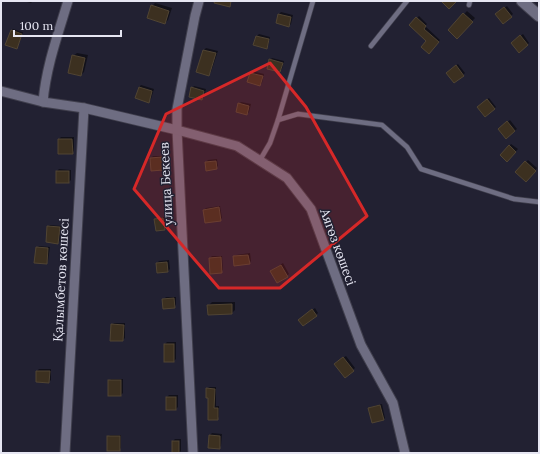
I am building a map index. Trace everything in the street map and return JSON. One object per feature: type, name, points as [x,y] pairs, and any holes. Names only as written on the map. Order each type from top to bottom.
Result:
[{"type":"street","points":[[43,102],[48,68],[68,1]]},
{"type":"street","points":[[177,130],[177,109],[199,1]]},
{"type":"street","points":[[522,1],[539,16]]},
{"type":"street","name":"улица Бекеев","points":[[1,91],[43,102],[84,108],[177,130],[193,453]]},
{"type":"street","name":"Қалымбетов көшесі","points":[[65,453],[84,108]]},
{"type":"street","name":"Аягөз көшесі","points":[[177,130],[237,146],[287,178],[311,209],[361,345],[393,403],[405,453]]},
{"type":"lane","points":[[260,160],[270,143],[278,120],[313,1]]},
{"type":"lane","points":[[371,46],[407,1]]},
{"type":"lane","points":[[278,120],[298,114],[382,125],[407,147],[421,169],[514,199],[539,202]]},
{"type":"highlighted area","points":[[270,63],[306,107],[367,216],[280,288],[219,288],[134,189],[166,114]]},
{"type":"building","points":[[215,1],[231,1],[230,7],[214,3]]},
{"type":"building","points":[[441,1],[457,1],[449,9]]},
{"type":"building","points":[[151,5],[169,11],[165,24],[147,18]]},
{"type":"building","points":[[504,7],[512,17],[503,24],[495,14]]},
{"type":"building","points":[[463,13],[473,22],[457,39],[448,30]]},
{"type":"building","points":[[278,14],[291,17],[289,27],[276,23]]},
{"type":"building","points":[[416,17],[426,26],[424,29],[439,42],[429,54],[421,47],[426,41],[409,25]]},
{"type":"building","points":[[11,30],[22,34],[17,49],[5,45]]},
{"type":"building","points":[[520,35],[528,45],[519,53],[511,43]]},
{"type":"building","points":[[256,36],[269,39],[267,49],[253,45]]},
{"type":"building","points":[[203,50],[216,53],[209,76],[196,72]]},
{"type":"building","points":[[72,55],[85,58],[81,76],[68,73]]},
{"type":"building","points":[[269,59],[283,63],[280,72],[267,69]]},
{"type":"building","points":[[456,65],[464,76],[454,83],[446,73]]},
{"type":"building","points":[[250,73],[263,76],[260,86],[247,82]]},
{"type":"building","points":[[139,87],[152,91],[149,103],[135,98]]},
{"type":"building","points":[[191,87],[204,91],[202,100],[189,97]]},
{"type":"building","points":[[487,99],[495,109],[485,117],[477,107]]},
{"type":"building","points":[[238,103],[249,106],[247,115],[236,112]]},
{"type":"building","points":[[507,121],[515,131],[506,139],[498,129]]},
{"type":"building","points":[[58,139],[72,139],[73,154],[58,154]]},
{"type":"building","points":[[509,145],[516,152],[507,162],[500,155]]},
{"type":"building","points":[[162,157],[163,170],[151,171],[150,158]]},
{"type":"building","points":[[216,161],[217,169],[206,171],[205,162]]},
{"type":"building","points":[[525,161],[536,171],[526,182],[515,172]]},
{"type":"building","points":[[56,171],[69,171],[69,183],[56,183]]},
{"type":"building","points":[[219,207],[221,221],[205,223],[203,210]]},
{"type":"building","points":[[163,218],[165,230],[156,231],[154,219]]},
{"type":"building","points":[[47,226],[60,227],[58,244],[46,242]]},
{"type":"building","points":[[36,247],[48,248],[47,264],[34,263]]},
{"type":"building","points":[[248,255],[250,264],[234,266],[233,256]]},
{"type":"building","points":[[221,257],[222,273],[210,274],[209,258]]},
{"type":"building","points":[[167,262],[168,272],[157,273],[156,263]]},
{"type":"building","points":[[281,265],[288,277],[277,283],[270,271]]},
{"type":"building","points":[[174,298],[175,308],[163,309],[162,299]]},
{"type":"building","points":[[232,304],[232,314],[208,315],[207,305]]},
{"type":"building","points":[[312,309],[317,316],[303,326],[298,320]]},
{"type":"building","points":[[111,324],[124,325],[123,341],[110,341]]},
{"type":"building","points":[[164,344],[174,344],[174,362],[164,362]]},
{"type":"building","points":[[343,357],[354,371],[345,378],[334,364]]},
{"type":"building","points":[[36,371],[50,371],[49,383],[36,382]]},
{"type":"building","points":[[108,380],[121,380],[121,396],[108,396]]},
{"type":"building","points":[[206,388],[215,389],[214,408],[218,408],[218,420],[208,420],[208,398],[206,398]]},
{"type":"building","points":[[166,397],[176,397],[176,410],[166,410]]},
{"type":"building","points":[[380,405],[384,420],[372,423],[368,408]]},
{"type":"building","points":[[209,435],[220,436],[220,449],[208,448]]},
{"type":"building","points":[[107,436],[120,436],[120,451],[107,451]]},
{"type":"building","points":[[172,441],[179,441],[179,453],[172,453]]}]
